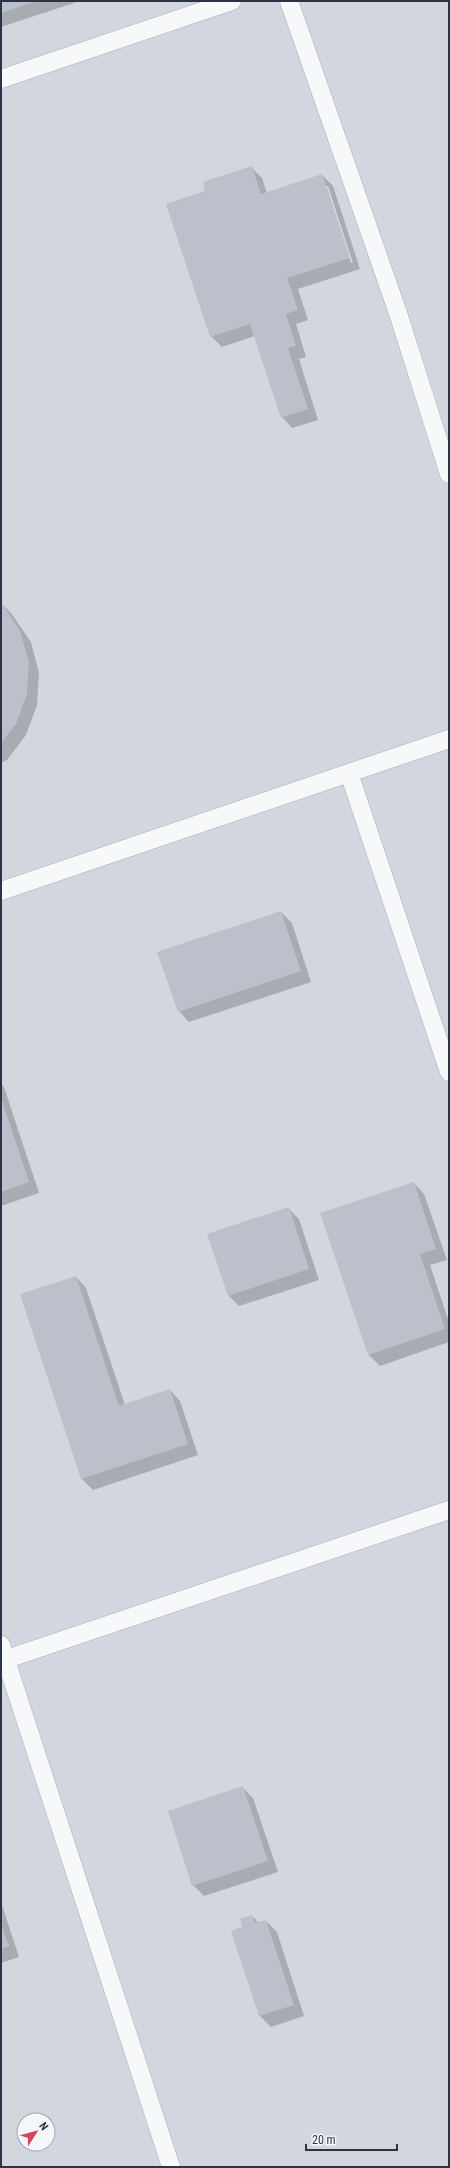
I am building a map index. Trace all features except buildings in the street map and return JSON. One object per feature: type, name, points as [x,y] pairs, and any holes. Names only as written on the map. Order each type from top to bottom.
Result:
[{"type":"lane","points":[[1,79],[232,1]]},
{"type":"lane","points":[[289,1],[395,306],[443,432],[449,474]]},
{"type":"lane","points":[[1,891],[449,739]]},
{"type":"lane","points":[[349,772],[449,1072]]},
{"type":"lane","points":[[171,2167],[2,1655],[449,1510]]},
{"type":"shaded area","points":[[1,1],[449,1],[449,2167],[1,2167]]}]
